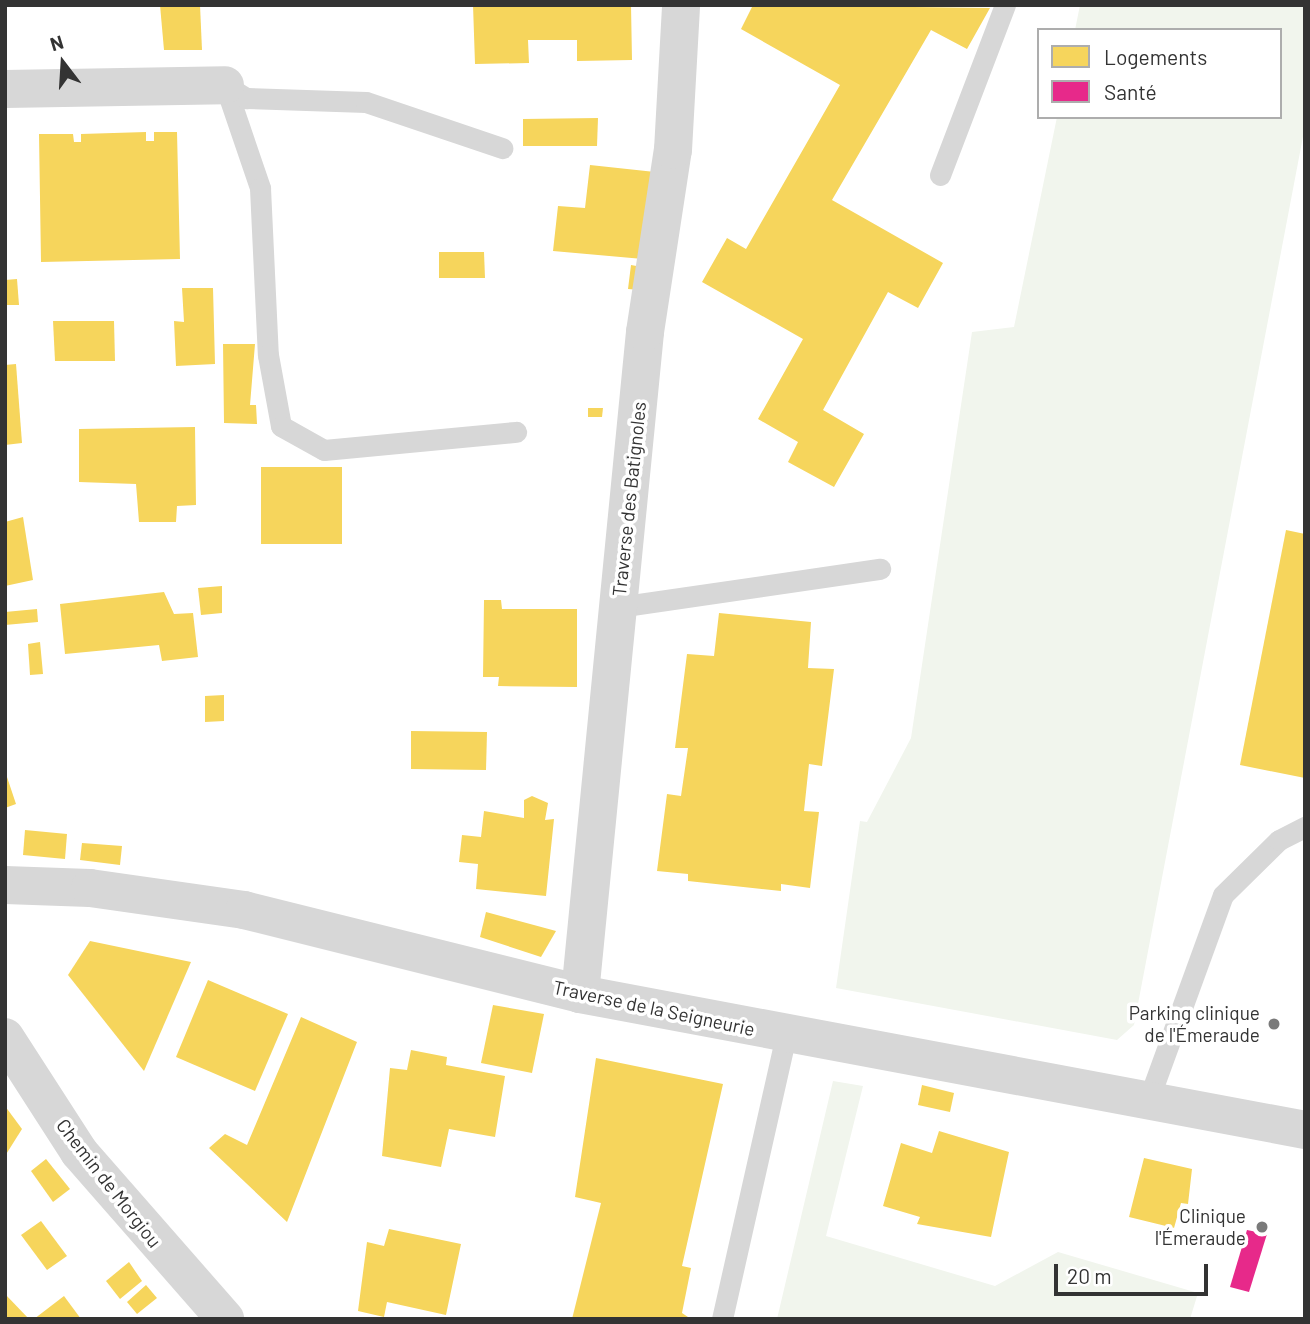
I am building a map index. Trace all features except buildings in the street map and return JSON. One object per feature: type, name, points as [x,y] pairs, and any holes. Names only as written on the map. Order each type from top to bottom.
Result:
[{"type":"street","name":"Traverse des Batignoles","points":[[580,994],[645,332],[673,150],[681,5]]},
{"type":"street","points":[[5,89],[225,85]]},
{"type":"street","name":"Traverse de la Seigneurie","points":[[5,885],[90,888],[244,910],[580,994],[786,1035],[1305,1130]]},
{"type":"street","name":"Chemin de Morgiou","points":[[5,1037],[79,1152],[225,1319]]},
{"type":"lane","points":[[940,175],[1005,5]]},
{"type":"lane","points":[[225,85],[246,98],[366,102],[502,148]]},
{"type":"lane","points":[[225,85],[260,188],[268,355],[281,426],[324,450],[516,432]]},
{"type":"lane","points":[[618,607],[880,569]]},
{"type":"lane","points":[[1148,1101],[1223,895],[1279,840],[1305,827]]},
{"type":"lane","points":[[722,1319],[786,1035]]},
{"type":"shaded area","points":[[1080,5],[1305,5],[1305,126],[1134,1025],[1117,1040],[836,988],[860,821],[867,822],[911,738],[972,332],[1014,327],[1057,119],[1282,119],[1282,28],[1075,28]]},
{"type":"shaded area","points":[[833,1081],[863,1086],[826,1236],[995,1286],[1058,1252],[1198,1293],[1190,1319],[777,1319]]},
{"type":"place","name":"Parking clinique de l'Émeraude","points":[[1274,1024]]},
{"type":"place","name":"Clinique l'Émeraude","points":[[1262,1227]]}]
